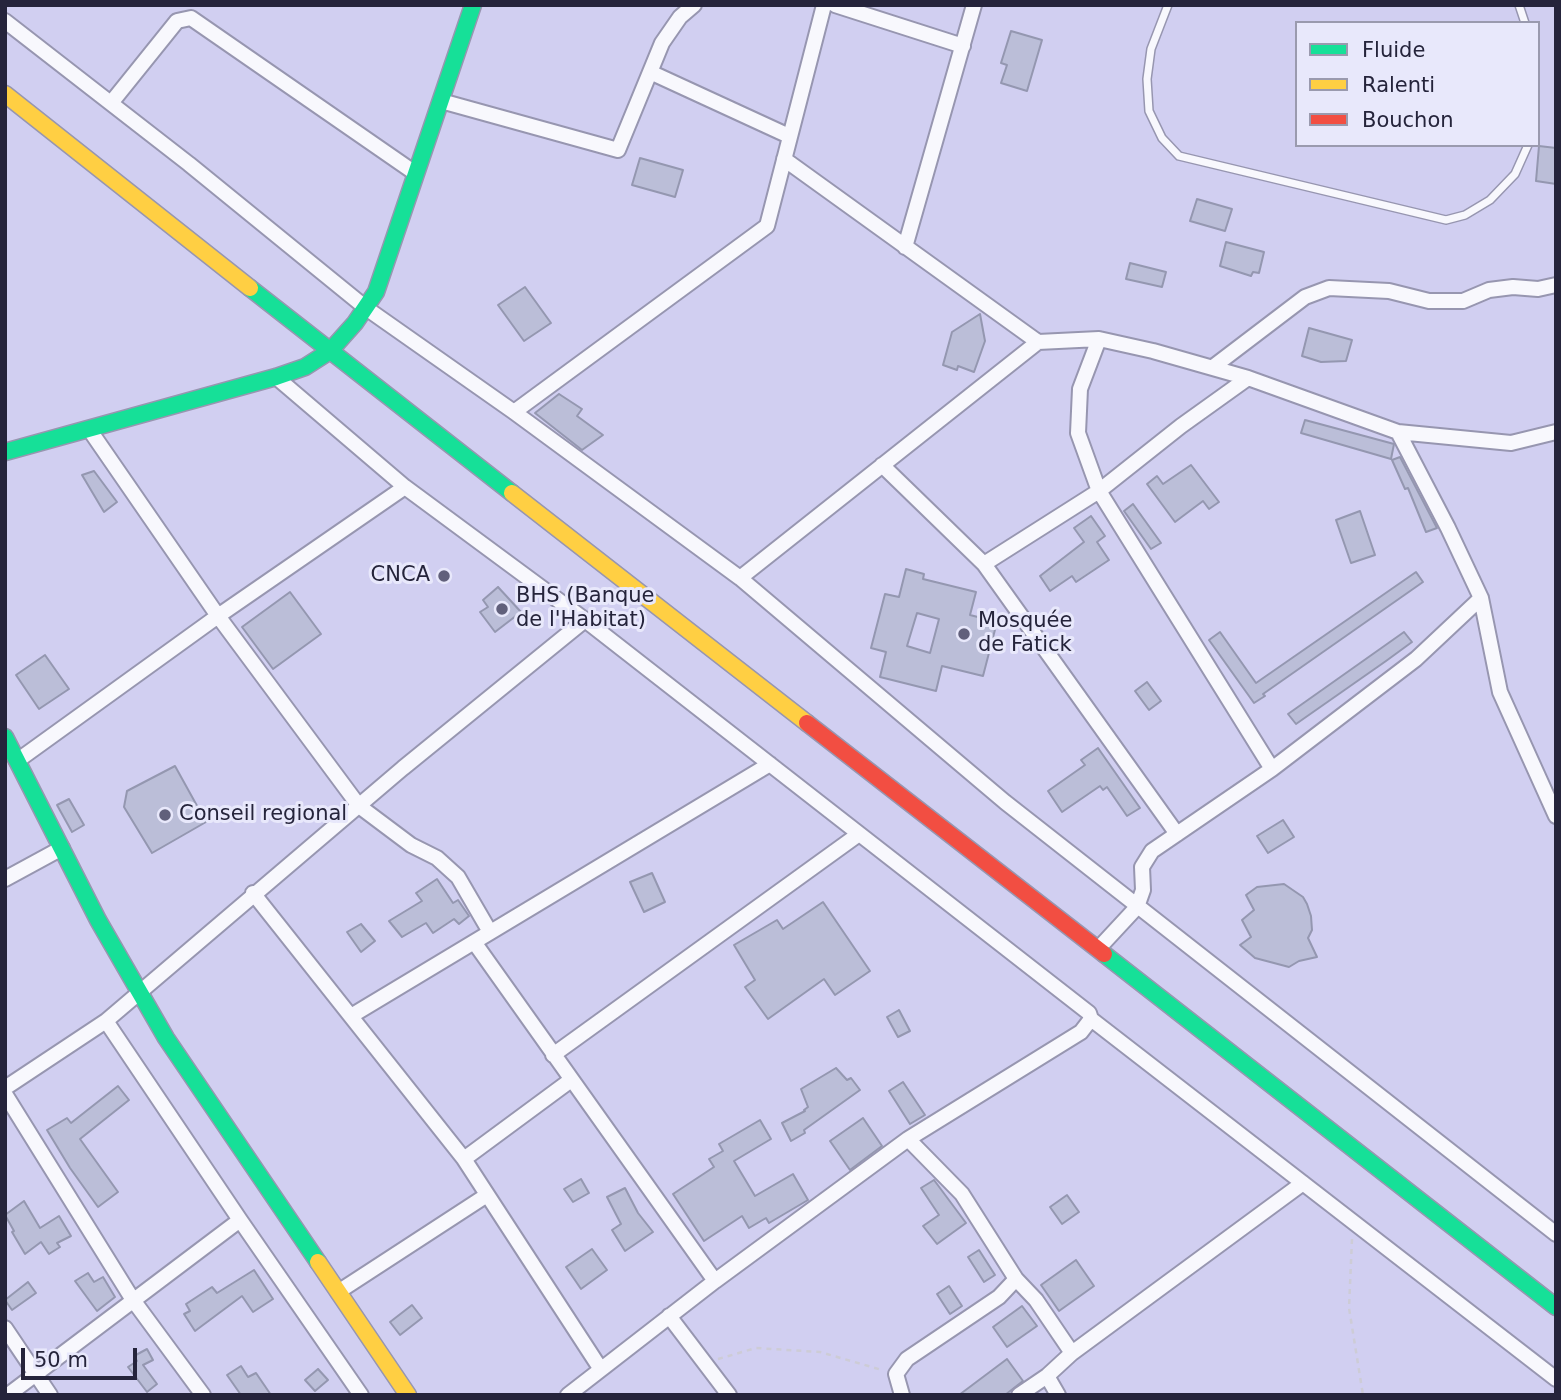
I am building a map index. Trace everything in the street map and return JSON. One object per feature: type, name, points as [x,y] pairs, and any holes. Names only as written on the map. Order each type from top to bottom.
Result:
[{"type":"street","points":[[5,452],[276,377],[305,367],[330,351],[376,292],[473,5]]},
{"type":"street","points":[[441,101],[618,150],[663,43],[680,17],[694,5]]},
{"type":"street","points":[[514,412],[767,226],[824,5]]},
{"type":"street","points":[[835,5],[962,46]]},
{"type":"street","points":[[905,247],[974,5]]},
{"type":"street","points":[[111,103],[177,21],[191,18],[415,173]]},
{"type":"street","points":[[5,21],[366,308],[514,412],[740,578],[1005,802],[1556,1234]]},
{"type":"street","points":[[650,72],[789,136]]},
{"type":"street","points":[[5,94],[330,351],[1556,1307]]},
{"type":"street","points":[[784,159],[1038,342]]},
{"type":"street","points":[[1213,367],[1305,297],[1329,288],[1389,291],[1429,301],[1463,301],[1489,290],[1538,289],[1556,285]]},
{"type":"street","points":[[740,578],[1038,342],[1099,339],[1213,367],[1398,432],[1511,443],[1556,432]]},
{"type":"street","points":[[1099,339],[1080,389],[1078,433],[1099,491],[1272,769]]},
{"type":"street","points":[[276,377],[405,487],[585,620],[1089,1013],[1091,1019],[1556,1379]]},
{"type":"street","points":[[984,564],[1099,491],[1181,426],[1248,378]]},
{"type":"street","points":[[89,429],[218,615],[359,806],[411,845],[437,858],[458,877],[490,932]]},
{"type":"street","points":[[1398,432],[1481,598],[1500,692],[1556,816]]},
{"type":"street","points":[[882,465],[984,564],[1177,834]]},
{"type":"street","points":[[17,761],[218,615],[405,487]]},
{"type":"street","points":[[1098,949],[1137,907],[1143,890],[1142,867],[1152,851],[1272,769],[1416,659],[1481,598]]},
{"type":"street","points":[[5,1087],[106,1021],[140,994],[253,893],[585,620]]},
{"type":"street","points":[[5,737],[98,920],[166,1038],[408,1395]]},
{"type":"street","points":[[351,1016],[770,764]]},
{"type":"street","points":[[553,1055],[859,834]]},
{"type":"street","points":[[5,879],[62,848]]},
{"type":"street","points":[[253,893],[464,1159],[600,1368]]},
{"type":"street","points":[[474,942],[715,1281]]},
{"type":"street","points":[[568,1395],[715,1281],[908,1139],[1081,1032],[1091,1019]]},
{"type":"street","points":[[106,1021],[361,1395]]},
{"type":"street","points":[[464,1159],[571,1080]]},
{"type":"street","points":[[5,1094],[132,1300],[203,1395]]},
{"type":"street","points":[[908,1139],[962,1194],[1016,1279],[1036,1300],[1072,1353]]},
{"type":"street","points":[[1019,1395],[1303,1183]]},
{"type":"street","points":[[338,1292],[487,1195]]},
{"type":"street","points":[[8,1395],[240,1220]]},
{"type":"street","points":[[902,1395],[896,1374],[907,1359],[999,1297],[1016,1279]]},
{"type":"street","points":[[669,1316],[729,1395]]},
{"type":"street","points":[[5,1328],[50,1395]]},
{"type":"street","points":[[1047,1376],[1058,1395]]},
{"type":"lane","points":[[1168,5],[1151,49],[1147,79],[1149,111],[1162,138],[1179,156],[1446,220],[1465,215],[1490,200],[1515,173],[1527,147]]},
{"type":"path","points":[[1353,1222],[1349,1308],[1363,1395]]},
{"type":"path","points":[[705,1362],[756,1348],[820,1352],[896,1374]]},
{"type":"building","points":[[1011,31],[1042,40],[1027,91],[1001,83],[1007,65],[1001,63]]},
{"type":"building","points":[[1539,147],[1556,148],[1556,184],[1536,181]]},
{"type":"building","points":[[640,158],[683,170],[675,197],[632,185]]},
{"type":"building","points":[[1197,199],[1232,209],[1225,231],[1190,221]]},
{"type":"building","points":[[1226,242],[1264,252],[1259,273],[1253,272],[1251,276],[1220,266]]},
{"type":"building","points":[[1130,263],[1166,272],[1162,287],[1126,279]]},
{"type":"building","points":[[525,287],[551,323],[524,341],[498,305]]},
{"type":"building","points":[[980,314],[985,341],[974,372],[958,366],[957,370],[943,365],[952,332]]},
{"type":"building","points":[[1309,328],[1352,340],[1346,361],[1321,362],[1302,356]]},
{"type":"building","points":[[559,394],[582,409],[577,416],[603,435],[582,450],[535,413]]},
{"type":"building","points":[[1305,420],[1394,444],[1391,459],[1301,433]]},
{"type":"building","points":[[1400,457],[1437,528],[1426,532],[1408,488],[1405,489],[1392,460]]},
{"type":"building","points":[[1191,465],[1219,502],[1209,509],[1203,501],[1175,522],[1147,484],[1157,476],[1163,484]]},
{"type":"building","points":[[94,471],[117,502],[104,512],[82,475]]},
{"type":"building","points":[[1133,504],[1161,543],[1151,549],[1124,511]]},
{"type":"building","points":[[1360,511],[1375,555],[1351,563],[1336,520]]},
{"type":"building","points":[[1091,516],[1105,536],[1097,542],[1109,560],[1076,582],[1072,576],[1050,591],[1040,576],[1084,542],[1074,528]]},
{"type":"building","name":"Mosquée de Fatick","points":[[906,569],[924,574],[923,579],[976,592],[970,615],[997,622],[983,676],[942,666],[936,691],[880,677],[886,652],[871,648],[885,594],[899,597]],"holes":[[[917,613],[939,619],[930,653],[907,646]]]},
{"type":"building","points":[[1416,572],[1423,582],[1254,703],[1209,640],[1220,632],[1256,683]]},
{"type":"building","name":"BHS (Banque de l'Habitat)","points":[[498,587],[521,612],[495,632],[480,612],[488,607],[483,600]]},
{"type":"building","points":[[290,592],[321,634],[273,669],[242,627]]},
{"type":"building","points":[[1404,632],[1412,642],[1386,661],[1296,724],[1288,714]]},
{"type":"building","points":[[45,655],[69,689],[39,709],[16,675]]},
{"type":"building","points":[[1147,682],[1161,701],[1149,710],[1135,691]]},
{"type":"building","points":[[1098,748],[1140,808],[1127,816],[1107,787],[1103,790],[1100,786],[1062,812],[1048,791],[1085,765],[1081,760]]},
{"type":"building","name":"Conseil regional","points":[[175,766],[206,822],[152,853],[124,807],[127,791]]},
{"type":"building","points":[[69,799],[84,825],[72,832],[57,805]]},
{"type":"building","points":[[1283,820],[1294,837],[1268,853],[1257,836]]},
{"type":"building","points":[[652,873],[665,902],[644,912],[630,882]]},
{"type":"building","points":[[437,879],[453,903],[458,900],[469,916],[459,924],[454,919],[433,933],[426,923],[402,937],[389,921],[422,901],[416,893]]},
{"type":"building","points":[[1284,884],[1303,897],[1307,904],[1312,930],[1308,938],[1317,957],[1299,961],[1289,967],[1255,958],[1240,945],[1251,937],[1242,920],[1254,910],[1246,895],[1257,887]]},
{"type":"building","points":[[823,902],[870,971],[835,995],[824,979],[768,1019],[745,987],[755,980],[734,945],[777,920],[783,929]]},
{"type":"building","points":[[361,924],[375,941],[361,952],[347,932]]},
{"type":"building","points":[[899,1010],[910,1031],[898,1037],[887,1017]]},
{"type":"building","points":[[836,1068],[847,1080],[851,1078],[860,1090],[791,1141],[782,1123],[808,1107],[801,1089]]},
{"type":"building","points":[[903,1082],[925,1115],[910,1124],[889,1091]]},
{"type":"building","points":[[118,1086],[129,1100],[80,1139],[118,1192],[98,1207],[47,1130],[67,1118],[71,1123]]},
{"type":"building","points":[[863,1118],[882,1146],[850,1170],[830,1141]]},
{"type":"building","points":[[760,1120],[771,1139],[734,1161],[755,1196],[793,1174],[808,1200],[769,1223],[766,1218],[749,1228],[742,1216],[704,1241],[673,1194],[714,1167],[709,1159],[723,1151],[719,1144]]},
{"type":"building","points":[[581,1179],[589,1193],[573,1202],[564,1189]]},
{"type":"building","points":[[934,1180],[966,1223],[937,1244],[923,1226],[939,1215],[921,1188]]},
{"type":"building","points":[[625,1188],[638,1213],[653,1232],[625,1251],[612,1230],[621,1224],[607,1197]]},
{"type":"building","points":[[1067,1195],[1079,1212],[1062,1224],[1050,1207]]},
{"type":"building","points":[[24,1201],[40,1228],[59,1216],[71,1236],[57,1243],[60,1247],[49,1254],[41,1242],[25,1254],[12,1232],[14,1231],[5,1215]]},
{"type":"building","points":[[592,1249],[607,1270],[581,1289],[566,1267]]},
{"type":"building","points":[[979,1250],[995,1275],[984,1282],[968,1257]]},
{"type":"building","points":[[1076,1260],[1094,1286],[1059,1311],[1041,1285]]},
{"type":"building","points":[[254,1270],[273,1299],[253,1312],[242,1296],[195,1331],[184,1314],[190,1311],[186,1304],[212,1287],[217,1293]]},
{"type":"building","points":[[88,1273],[94,1282],[103,1277],[115,1297],[97,1311],[75,1281]]},
{"type":"building","points":[[28,1282],[36,1293],[12,1310],[5,1300]]},
{"type":"building","points":[[949,1286],[962,1306],[950,1314],[937,1294]]},
{"type":"building","points":[[412,1305],[422,1318],[400,1335],[390,1322]]},
{"type":"building","points":[[1022,1306],[1037,1326],[1007,1347],[993,1327]]},
{"type":"building","points":[[147,1349],[153,1360],[143,1365],[157,1384],[147,1392],[128,1367],[137,1361],[134,1356]]},
{"type":"building","points":[[1007,1359],[1023,1381],[1005,1395],[959,1395]]},
{"type":"building","points":[[241,1366],[248,1377],[256,1373],[271,1395],[241,1395],[227,1375]]},
{"type":"building","points":[[318,1369],[328,1380],[315,1391],[305,1380]]},
{"type":"traffic: fast","points":[[5,452],[276,377],[305,367],[330,351],[355,323],[376,292],[473,5]]},
{"type":"traffic: fast","points":[[250,288],[512,493]]},
{"type":"traffic: fast","points":[[5,737],[98,920],[166,1038],[318,1262]]},
{"type":"traffic: fast","points":[[1104,954],[1556,1307]]},
{"type":"traffic: slow","points":[[5,94],[250,288]]},
{"type":"traffic: slow","points":[[512,493],[807,723]]},
{"type":"traffic: slow","points":[[318,1262],[408,1395]]},
{"type":"traffic: jam","points":[[807,723],[1104,954]]},
{"type":"place","name":"CNCA","points":[[444,576]]},
{"type":"place","name":"BHS (Banque de l'Habitat)","points":[[502,609]]},
{"type":"place","name":"Mosquée de Fatick","points":[[964,634]]},
{"type":"place","name":"Conseil regional","points":[[165,815]]}]
